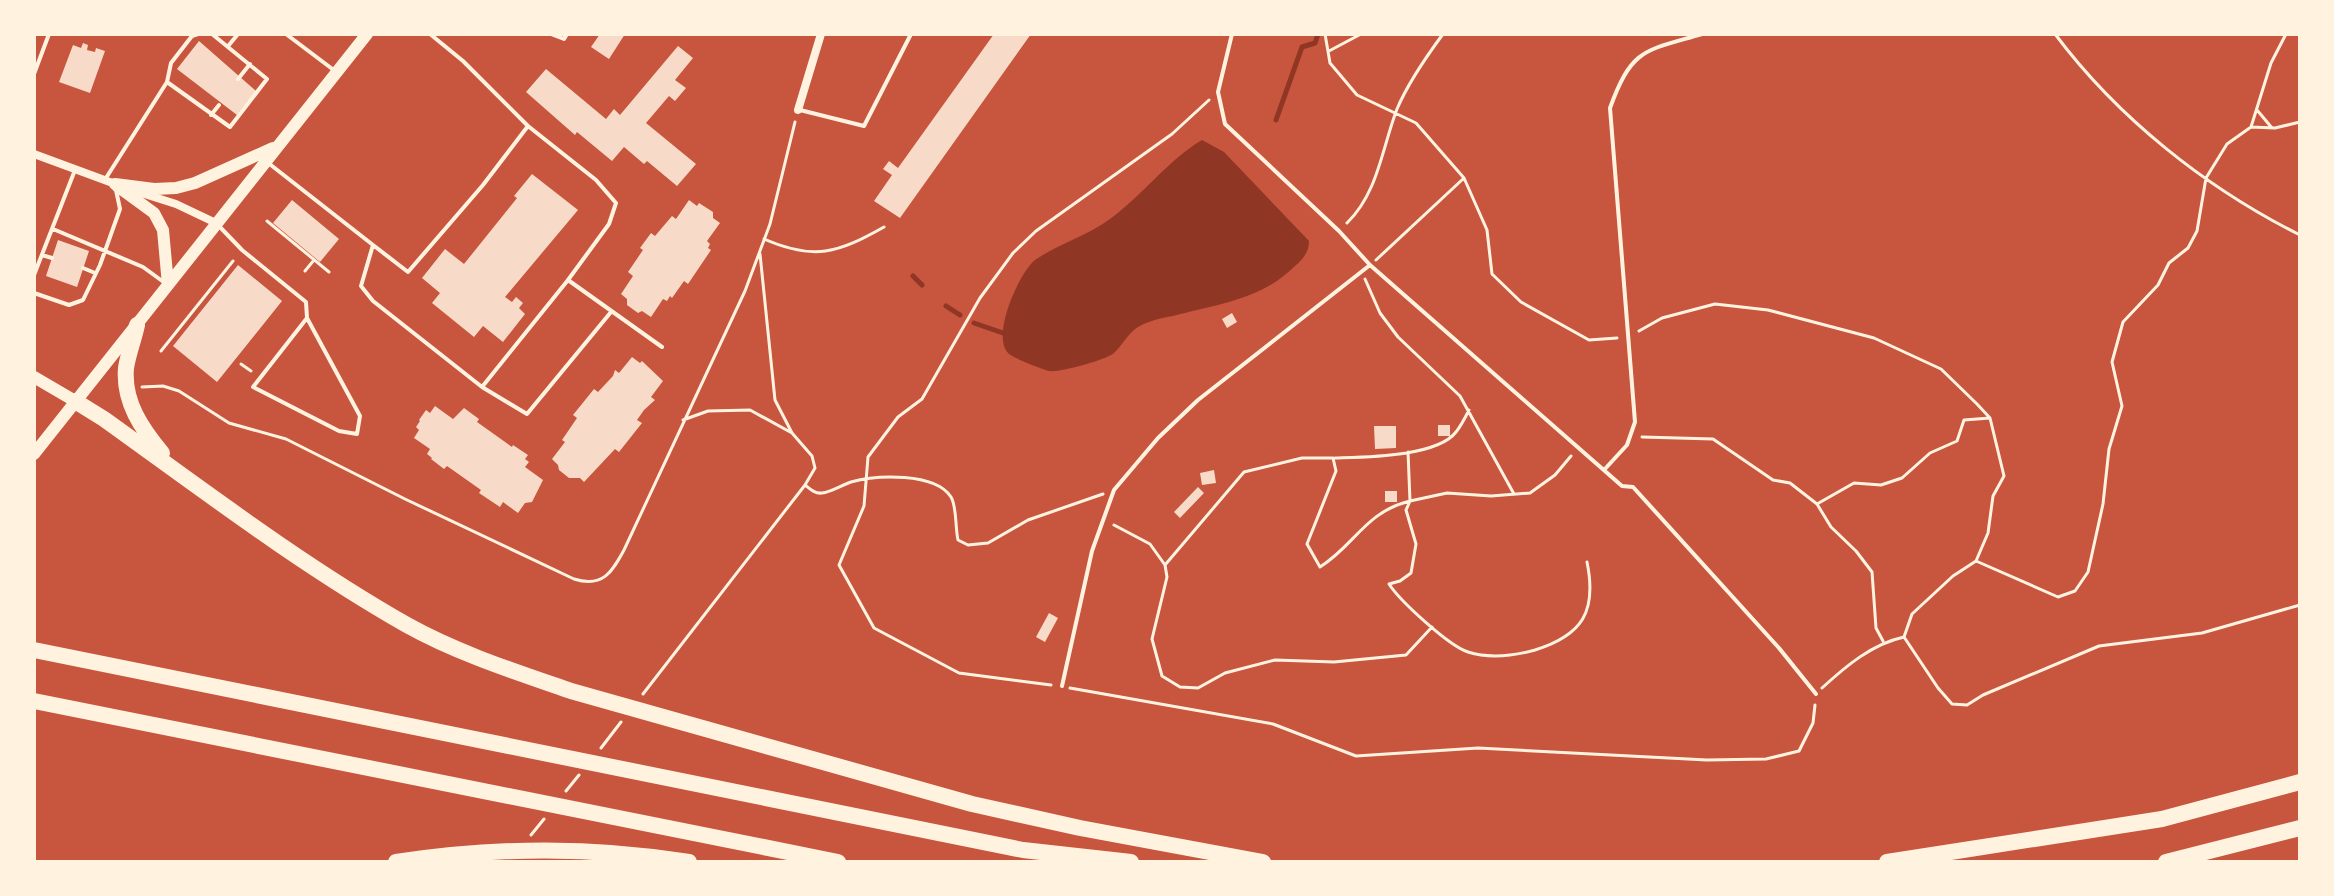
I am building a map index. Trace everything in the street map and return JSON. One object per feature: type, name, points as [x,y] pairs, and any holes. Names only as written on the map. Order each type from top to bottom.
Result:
[{"type":"highway","points":[[137,325],[126,370],[131,405],[141,427],[175,470]]},
{"type":"highway","points":[[75,401],[279,547],[409,626],[509,670],[571,691],[972,804],[1123,837],[1263,862]]},
{"type":"highway","points":[[34,650],[1023,850],[1131,862]]},
{"type":"highway","points":[[34,701],[838,862]]},
{"type":"highway","points":[[1887,862],[2162,819],[2300,782]]},
{"type":"highway","points":[[2166,862],[2300,828]]},
{"type":"highway","points":[[396,862],[440,855],[532,849],[590,849],[689,862]]},
{"type":"main road","points":[[34,454],[367,34]]},
{"type":"main road","points":[[110,182],[154,189],[176,188],[195,183],[276,147]]},
{"type":"main road","points":[[110,182],[154,213],[159,221],[166,247],[168,285]]},
{"type":"main road","points":[[34,377],[75,401]]},
{"type":"street","points":[[798,110],[821,34]]},
{"type":"street","points":[[34,154],[176,204],[216,223]]},
{"type":"lane","points":[[34,74],[49,34]]},
{"type":"lane","points":[[34,293],[69,305],[83,300],[120,209],[110,182],[167,82],[171,63],[192,36],[198,34]]},
{"type":"lane","points":[[167,82],[230,127],[267,79],[212,34]]},
{"type":"lane","points":[[229,45],[238,34]]},
{"type":"lane","points":[[286,34],[337,73]]},
{"type":"lane","points":[[430,34],[473,70],[528,126],[596,180],[616,203],[609,224],[482,387]]},
{"type":"lane","points":[[551,34],[564,39],[567,34]]},
{"type":"lane","points":[[798,110],[864,126],[911,34]]},
{"type":"lane","points":[[1232,34],[1218,92],[1225,124],[1339,231],[1370,265],[1622,486],[1633,487],[1795,666],[1816,694]]},
{"type":"lane","points":[[1604,470],[1627,445],[1635,422],[1610,108],[1621,78],[1644,51],[1702,34]]},
{"type":"lane","points":[[238,79],[250,64]]},
{"type":"lane","points":[[211,115],[219,105]]},
{"type":"lane","points":[[265,161],[408,272],[483,185],[528,126]]},
{"type":"lane","points":[[34,275],[75,170]]},
{"type":"lane","points":[[216,223],[242,250],[306,302],[307,318],[360,416],[357,434],[339,431],[253,387],[307,318]]},
{"type":"lane","points":[[53,229],[143,267],[168,285]]},
{"type":"lane","points":[[373,245],[361,286],[373,301],[482,387],[527,414],[611,312]]},
{"type":"lane","points":[[42,255],[52,258]]},
{"type":"lane","points":[[1062,686],[1092,551],[1114,490],[1158,438],[1198,400],[1370,265]]},
{"type":"lane","points":[[83,268],[95,273]]},
{"type":"lane","points":[[568,280],[662,347]]},
{"type":"path","points":[[1328,51],[1361,34]]},
{"type":"path","points":[[1339,231],[1361,209],[1372,187],[1404,93],[1443,34]]},
{"type":"path","points":[[2055,34],[2086,75],[2150,134],[2206,178],[2300,235]]},
{"type":"path","points":[[1976,561],[2058,597],[2075,591],[2088,572],[2103,504],[2109,449],[2122,406],[2112,362],[2123,322],[2158,285],[2169,263],[2188,248],[2197,231],[2206,178],[2227,144],[2251,127],[2271,63],[2286,34]]},
{"type":"path","points":[[1325,36],[1330,63],[1357,95],[1416,123],[1464,178],[1487,230],[1492,274],[1521,302],[1589,340],[1629,337],[1662,318],[1715,304],[1768,310],[1874,338],[1941,369],[1990,418],[2004,476],[1993,496],[1988,533],[1976,561],[1953,576],[1912,614],[1904,637]]},
{"type":"path","points":[[1218,92],[1172,134],[1036,231],[1013,253],[980,298],[922,399],[898,417],[868,457],[864,506],[839,565],[874,628],[959,673],[1062,686],[1273,724],[1356,756],[1478,748],[1707,760],[1766,759],[1799,751],[1813,723],[1816,694],[1837,674],[1883,641],[1904,637]]},
{"type":"path","points":[[139,388],[163,386],[179,391],[229,423],[286,439],[574,579],[588,582],[601,579],[613,571],[745,291],[764,239],[798,110]]},
{"type":"path","points":[[2257,110],[2272,128]]},
{"type":"path","points":[[2251,127],[2272,128],[2300,122]]},
{"type":"path","points":[[1464,178],[1370,265],[1365,278],[1380,313],[1398,337],[1460,396],[1514,494]]},
{"type":"path","points":[[267,221],[329,272]]},
{"type":"path","points":[[764,239],[795,251],[832,252],[853,245],[884,227]]},
{"type":"path","points":[[640,698],[815,468],[812,456],[792,433],[775,400],[760,250]]},
{"type":"path","points":[[305,271],[314,260]]},
{"type":"path","points":[[161,351],[233,261]]},
{"type":"path","points":[[241,364],[251,371]]},
{"type":"path","points":[[682,421],[708,411],[750,410],[792,433]]},
{"type":"path","points":[[1165,565],[1244,472],[1302,458],[1333,458],[1428,448],[1455,435],[1469,410]]},
{"type":"path","points":[[1817,504],[1854,483],[1881,485],[1902,478],[1930,453],[1957,441],[1964,420],[1990,418]]},
{"type":"path","points":[[1630,437],[1713,439],[1773,480],[1790,483],[1817,504],[1831,527],[1872,572],[1876,628],[1883,641]]},
{"type":"path","points":[[1333,458],[1336,471],[1307,544],[1320,567],[1375,516],[1396,505],[1447,493],[1530,493],[1546,483],[1579,448]]},
{"type":"path","points":[[1408,452],[1410,501],[1406,510],[1416,544],[1411,573],[1389,584],[1396,595],[1464,651],[1488,657],[1521,654],[1566,638],[1578,627],[1587,609],[1592,588],[1587,562]]},
{"type":"path","points":[[805,485],[813,492],[822,493],[865,479],[931,482],[954,500],[958,540],[968,545],[988,543],[1028,520],[1114,490]]},
{"type":"path","points":[[1103,520],[1150,544],[1165,565],[1167,577],[1152,639],[1162,676],[1180,687],[1198,688],[1225,673],[1275,660],[1334,662],[1406,655],[1432,626]]},
{"type":"path","points":[[1904,637],[1952,704],[1967,705],[1983,695],[2099,646],[2202,633],[2300,605]]},
{"type":"path","points":[[601,748],[621,723]]},
{"type":"path","points":[[563,796],[582,772]]},
{"type":"path","points":[[528,840],[545,818]]},
{"type":"shaded area","points":[[1202,140],[1224,152],[1309,241],[1301,261],[1282,277],[1253,294],[1142,325],[1113,354],[1091,363],[1049,371],[1009,354],[1004,346],[1005,320],[1015,291],[1035,260],[1110,219]]},
{"type":"building","points":[[600,34],[625,34],[609,59],[591,47]]},
{"type":"building","points":[[994,34],[1031,34],[900,218],[874,201],[892,175],[883,169],[889,161],[898,168]]},
{"type":"building","points":[[199,41],[256,91],[237,115],[177,69]]},
{"type":"building","points":[[83,43],[88,45],[87,50],[95,52],[96,48],[105,51],[90,93],[59,82],[73,45],[81,48]]},
{"type":"building","points":[[678,46],[693,58],[675,80],[686,88],[675,101],[669,96],[646,123],[696,164],[677,186],[624,147],[612,161],[577,132],[575,135],[526,92],[546,69],[606,119],[614,109],[620,115]]},
{"type":"building","points":[[532,174],[578,210],[505,297],[512,302],[516,297],[523,303],[519,308],[525,314],[503,342],[483,326],[474,337],[432,303],[440,293],[422,278],[445,249],[464,264],[517,198],[514,196]]},
{"type":"building","points":[[292,200],[339,239],[320,262],[273,223]]},
{"type":"building","points":[[689,200],[713,212],[713,218],[720,223],[707,241],[711,250],[688,284],[684,281],[672,298],[670,296],[667,301],[663,299],[651,317],[642,311],[638,313],[627,305],[627,299],[621,294],[633,276],[628,272],[651,233],[655,236],[672,216],[676,219]]},
{"type":"building","points":[[58,240],[89,251],[77,287],[46,276]]},
{"type":"building","points":[[238,265],[282,301],[217,382],[173,346]]},
{"type":"building","points":[[1232,313],[1237,322],[1227,328],[1222,319]]},
{"type":"building","points":[[632,357],[640,363],[642,361],[663,381],[651,397],[655,400],[637,420],[642,423],[619,452],[615,449],[584,482],[580,478],[569,478],[552,459],[577,418],[573,415],[594,389],[598,392],[615,370],[619,373]]},
{"type":"building","points":[[435,406],[453,419],[464,408],[479,419],[477,422],[528,455],[525,459],[529,462],[525,467],[543,480],[532,502],[525,503],[518,513],[503,502],[500,507],[447,466],[444,469],[431,459],[427,454],[430,449],[414,438],[419,430],[416,427],[419,420],[426,410],[430,413]]},
{"type":"building","points":[[1438,425],[1450,425],[1450,436],[1438,436]]},
{"type":"building","points":[[1374,426],[1396,426],[1396,448],[1375,449]]},
{"type":"building","points":[[1214,470],[1216,483],[1202,485],[1200,473]]},
{"type":"building","points":[[1198,487],[1204,493],[1180,518],[1174,512]]},
{"type":"building","points":[[1385,491],[1397,491],[1397,502],[1385,502]]},
{"type":"building","points":[[1049,613],[1058,618],[1045,642],[1036,637]]},
{"type":"waterway","points":[[1276,120],[1302,47],[1315,43],[1318,34]]},
{"type":"waterway","points":[[913,276],[922,285]]},
{"type":"waterway","points":[[946,306],[960,315]]},
{"type":"waterway","points":[[974,323],[1003,333]]}]
